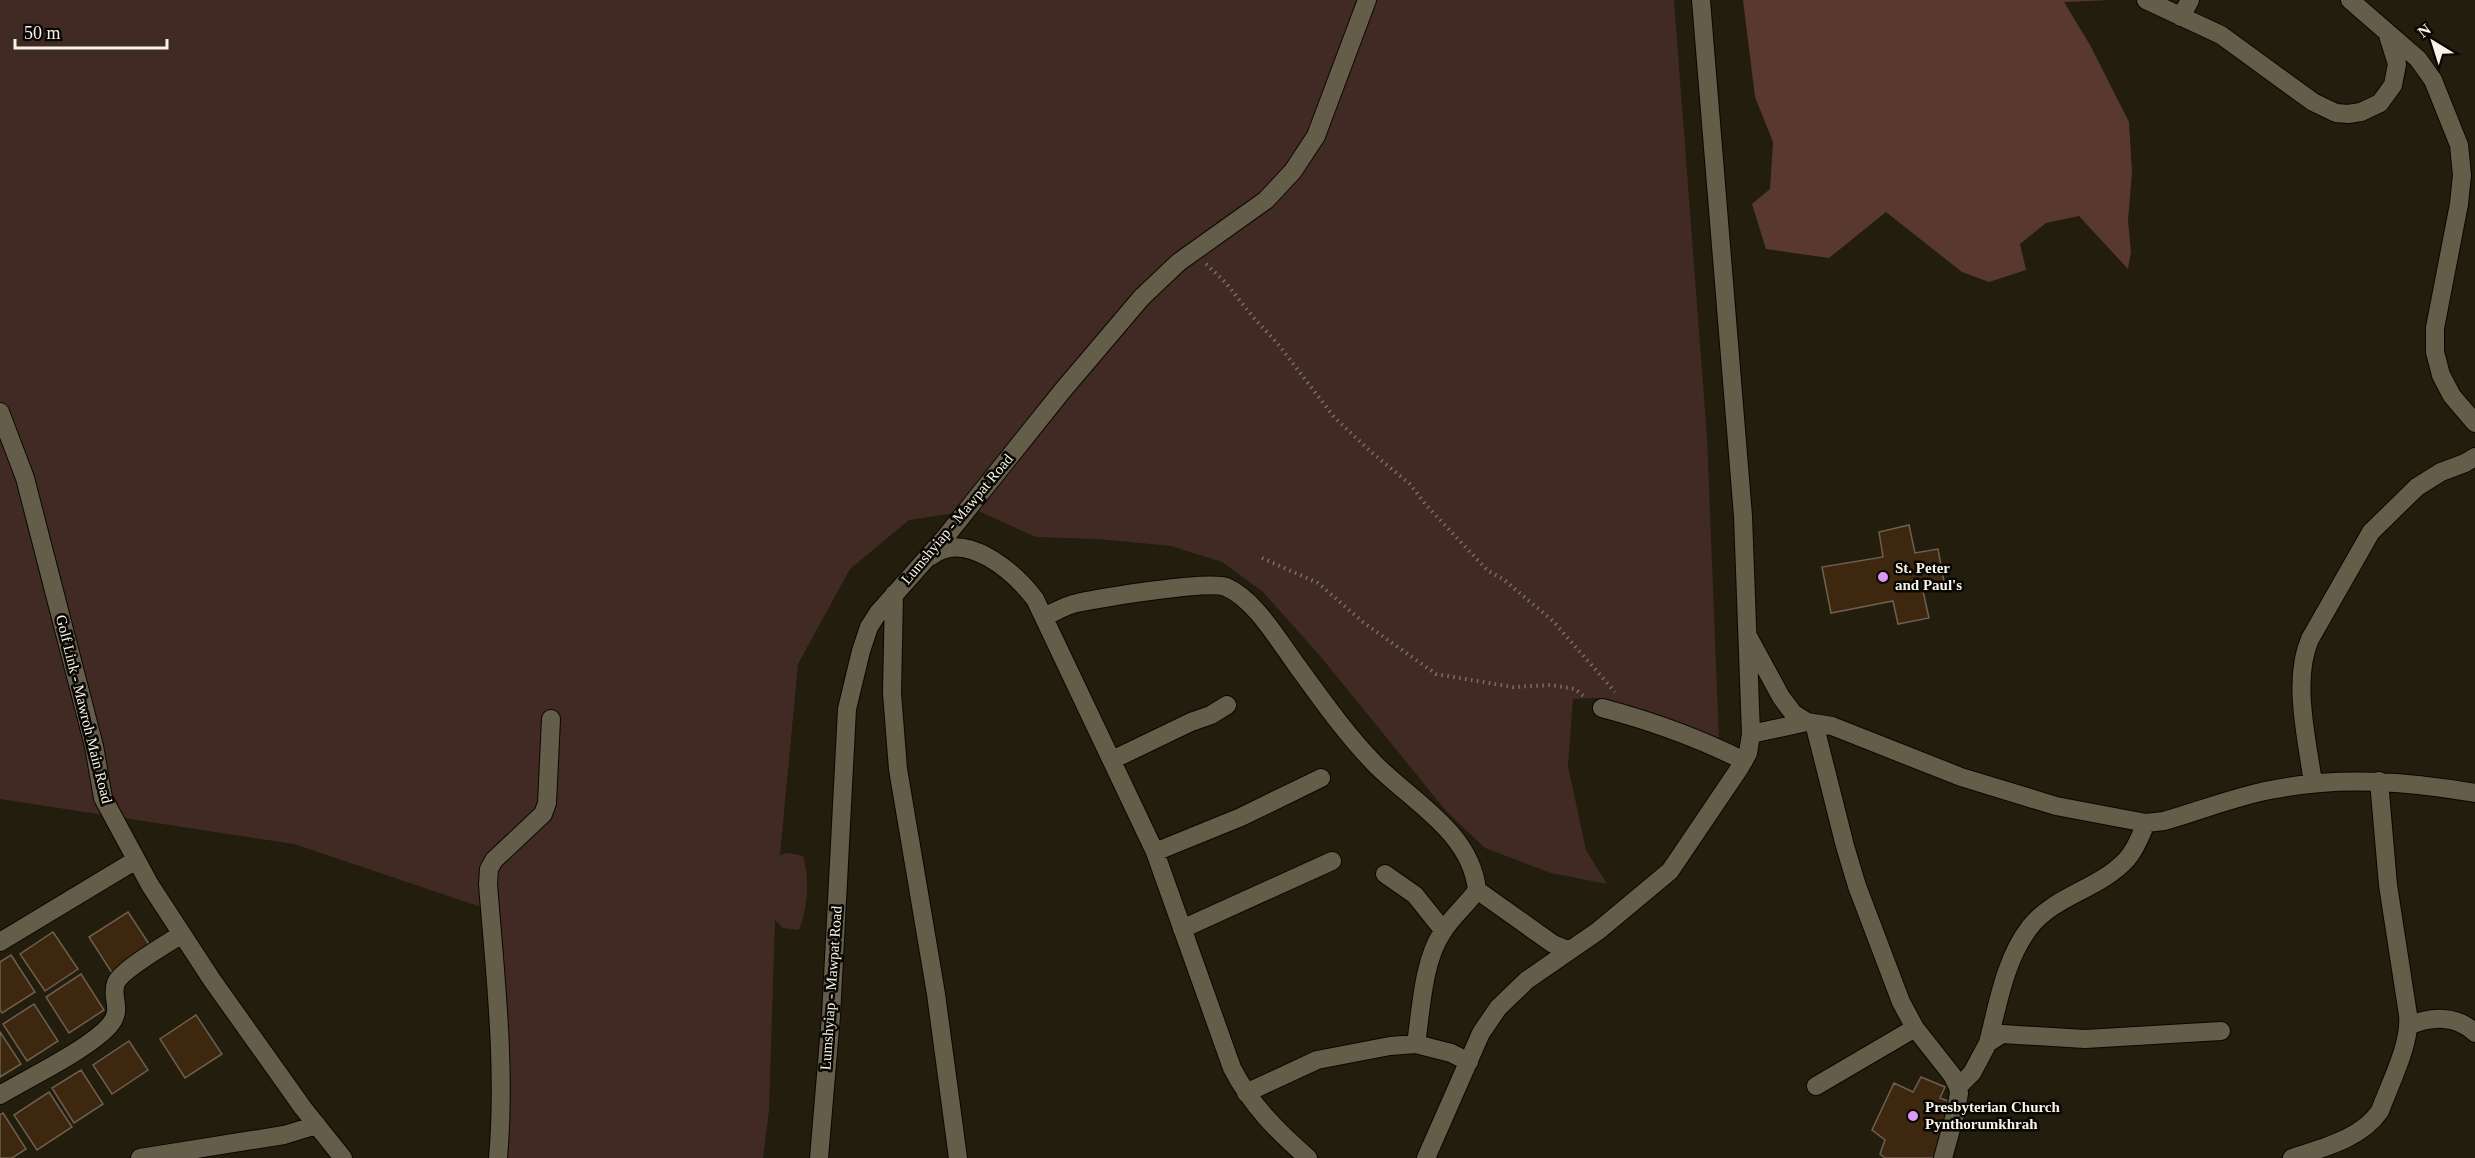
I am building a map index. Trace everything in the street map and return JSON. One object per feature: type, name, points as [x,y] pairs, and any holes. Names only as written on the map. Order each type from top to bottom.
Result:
[{"type":"street","name":"Lumshyiap - Mawpat Road","points":[[819,1158],[831,1016],[847,709],[852,680],[870,627],[878,613],[925,560],[1124,318],[1161,278],[1195,250],[1266,200],[1283,184],[1305,156],[1329,104],[1367,0]]},
{"type":"street","points":[[1426,1158],[1481,1033],[1498,1008],[1527,980],[1598,931],[1670,871],[1749,753],[1751,734],[1743,516],[1732,357],[1701,0]]},
{"type":"street","points":[[2146,0],[2221,35],[2324,109],[2348,114],[2361,112],[2380,103],[2393,85],[2397,64],[2387,32]]},
{"type":"street","points":[[2181,17],[2190,0]]},
{"type":"street","points":[[2350,0],[2418,58],[2433,80],[2459,145],[2467,199],[2434,328],[2435,352],[2441,375],[2451,396],[2475,423]]},
{"type":"street","name":"Golf Link - Mawroh Main Road","points":[[0,412],[25,478],[94,746],[104,798],[136,860],[182,934],[256,1044],[343,1158]]},
{"type":"street","points":[[2313,783],[2301,680],[2304,654],[2310,639],[2371,532],[2417,487],[2434,475],[2475,457]]},
{"type":"street","points":[[925,560],[941,548],[959,548],[983,554],[1002,565],[1021,581],[1035,599],[1155,852],[1232,1068],[1246,1093],[1281,1136],[1308,1158]]},
{"type":"street","points":[[1044,617],[1075,603],[1153,591],[1223,586],[1236,592],[1267,624],[1341,725],[1374,764],[1443,825],[1461,845],[1475,872],[1477,890],[1443,930],[1435,944],[1416,1044]]},
{"type":"street","points":[[894,594],[892,693],[898,769],[936,994],[958,1158]]},
{"type":"street","points":[[1747,635],[1781,697],[1793,713],[1810,722],[1832,726],[1961,777],[2045,803],[2146,823],[2269,790],[2313,783],[2379,781],[2421,784],[2475,793]]},
{"type":"street","points":[[1112,760],[1191,722],[1212,715],[1227,705]]},
{"type":"street","points":[[1602,708],[1722,750],[1744,761]]},
{"type":"street","points":[[498,1158],[501,1127],[498,1008],[488,884],[489,869],[494,860],[543,814],[549,788],[551,719]]},
{"type":"street","points":[[1751,734],[1810,722]]},
{"type":"street","points":[[1810,722],[1857,886],[1901,1002],[1916,1028],[1952,1075],[1958,1087],[1956,1111],[1943,1158]]},
{"type":"street","points":[[1155,852],[1241,817],[1321,778]]},
{"type":"street","points":[[2292,1158],[2343,1139],[2373,1120],[2379,1111],[2409,1026],[2388,885],[2379,781]]},
{"type":"street","points":[[1958,1087],[1972,1073],[1988,1043],[2001,990],[2016,947],[2031,925],[2052,906],[2117,868],[2133,852],[2146,823]]},
{"type":"street","points":[[0,942],[136,860]]},
{"type":"street","points":[[1182,929],[1246,902],[1317,866],[1332,861]]},
{"type":"street","points":[[1385,874],[1415,895],[1443,930]]},
{"type":"street","points":[[1477,890],[1553,944],[1568,950]]},
{"type":"street","points":[[0,1095],[100,1034],[115,1017],[117,1006],[114,988],[121,975],[182,934]]},
{"type":"street","points":[[2409,1026],[2420,1021],[2445,1018],[2469,1027],[2475,1033]]},
{"type":"street","points":[[1816,1086],[1916,1028]]},
{"type":"street","points":[[1988,1043],[1994,1037],[2002,1034],[2085,1039],[2221,1031]]},
{"type":"street","points":[[1246,1093],[1274,1078],[1324,1058],[1390,1046],[1416,1044],[1450,1053],[1469,1062]]},
{"type":"street","points":[[140,1158],[213,1152],[317,1125]]},
{"type":"path","points":[[1195,250],[1226,282],[1253,317],[1278,344],[1334,417],[1410,484],[1426,505],[1488,571],[1503,579],[1553,621],[1616,693],[1630,716]]},
{"type":"path","points":[[1262,558],[1318,583],[1364,623],[1436,674],[1513,687],[1551,685],[1575,689],[1602,708]]},
{"type":"shaded area","points":[[0,0],[1674,0],[1707,437],[1719,739],[1599,698],[1573,699],[1568,766],[1586,850],[1607,884],[1551,873],[1485,848],[1446,811],[1321,657],[1263,592],[1222,562],[1171,546],[1098,539],[1036,537],[976,510],[909,520],[850,569],[798,664],[780,855],[789,853],[803,856],[807,875],[807,893],[799,930],[783,928],[775,920],[769,1110],[763,1158],[505,1158],[496,912],[294,844],[0,799]]},
{"type":"shaded area","points":[[1743,0],[2110,0],[2064,2],[2090,45],[2129,122],[2132,172],[2128,221],[2131,252],[2128,269],[2079,216],[2046,223],[2020,244],[2026,270],[1989,282],[1962,272],[1886,212],[1829,258],[1766,249],[1752,204],[1770,189],[1773,142],[1755,97]]},
{"type":"building","name":"St. Peter and Paul's","points":[[1909,525],[1915,553],[1938,549],[1945,587],[1923,591],[1929,618],[1898,624],[1893,601],[1831,613],[1822,567],[1883,557],[1879,532]]},
{"type":"building","points":[[128,912],[153,950],[114,976],[89,937]]},
{"type":"building","points":[[53,932],[78,969],[45,991],[20,954]]},
{"type":"building","points":[[11,955],[35,992],[2,1013],[0,1010],[0,962]]},
{"type":"building","points":[[81,974],[104,1010],[69,1033],[46,997]]},
{"type":"building","points":[[34,1004],[58,1041],[27,1061],[3,1024]]},
{"type":"building","points":[[196,1015],[222,1054],[185,1078],[160,1039]]},
{"type":"building","points":[[0,1032],[21,1064],[0,1077]]},
{"type":"building","points":[[129,1041],[148,1070],[112,1094],[93,1065]]},
{"type":"building","points":[[81,1070],[103,1104],[74,1123],[52,1088]]},
{"type":"building","name":"Presbyterian Church Pynthorumkhrah","points":[[1921,1077],[1945,1087],[1940,1098],[1951,1102],[1936,1158],[1885,1158],[1880,1154],[1885,1140],[1872,1130],[1894,1083],[1913,1092]]},
{"type":"building","points":[[49,1092],[72,1127],[37,1150],[14,1115]]},
{"type":"building","points":[[3,1113],[26,1149],[12,1158],[0,1158],[0,1115]]},
{"type":"place","name":"St. Peter and Paul's","points":[[1883,577]]},
{"type":"place","name":"Presbyterian Church Pynthorumkhrah","points":[[1913,1116]]}]
